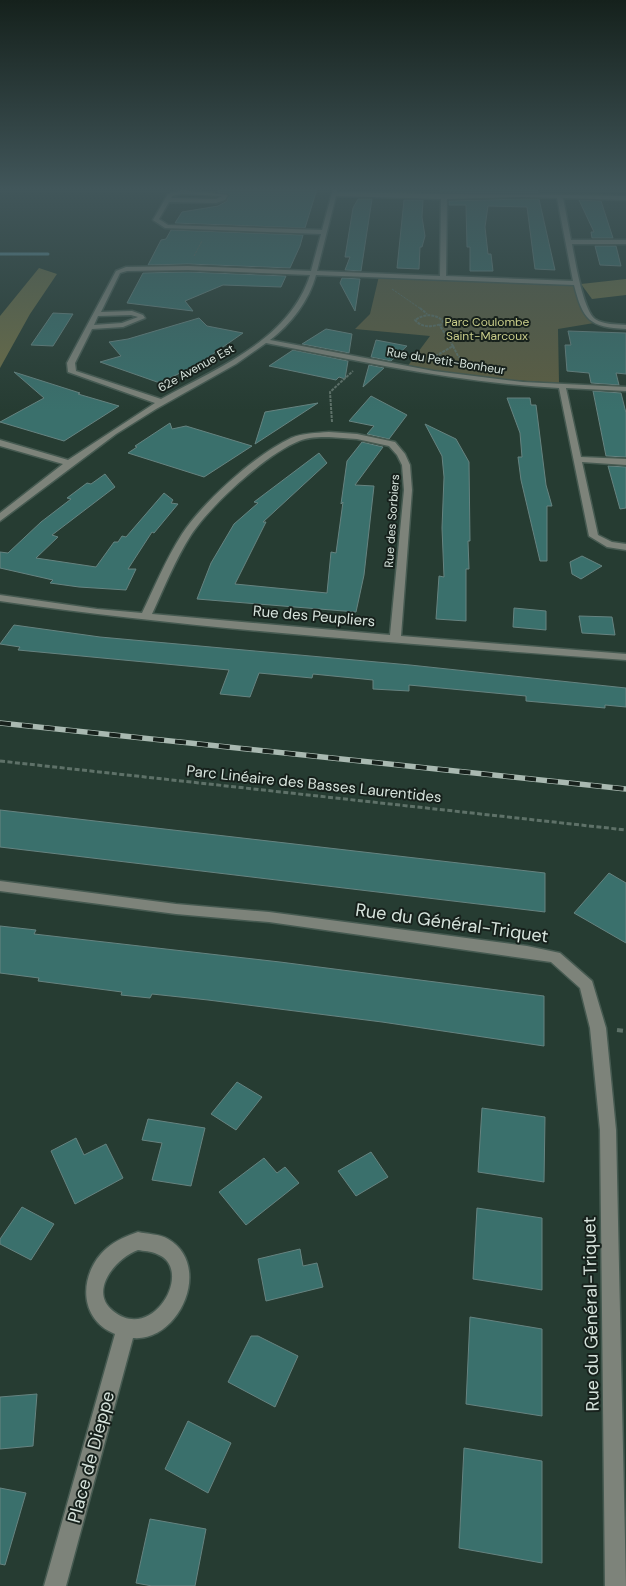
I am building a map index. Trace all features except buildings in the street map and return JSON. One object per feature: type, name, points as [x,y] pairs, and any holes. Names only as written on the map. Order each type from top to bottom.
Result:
[{"type":"street","name":"62e Avenue Est","points":[[0,518],[69,463],[161,402],[225,368],[264,341],[302,302],[316,263]]},
{"type":"street","points":[[443,263],[443,278]]},
{"type":"street","points":[[574,263],[587,316],[595,322],[609,326],[626,327]]},
{"type":"street","points":[[161,402],[72,372],[71,362],[118,272],[126,269],[152,267],[578,283]]},
{"type":"street","points":[[90,327],[124,325],[142,318],[132,313],[97,314]]},
{"type":"street","name":"Rue du Petit-Bonheur","points":[[264,341],[415,369],[523,384],[626,389]]},
{"type":"street","points":[[562,386],[594,536],[610,545],[626,548]]},
{"type":"street","name":"Rue des Sorbiers","points":[[146,616],[194,524],[234,482],[288,444],[305,435],[320,434],[392,444],[400,450],[408,467],[408,490],[396,639]]},
{"type":"street","points":[[0,443],[69,463]]},
{"type":"street","points":[[577,459],[626,462]]},
{"type":"street","name":"Rue des Peupliers","points":[[0,598],[70,609],[396,639],[626,657]]},
{"type":"street","name":"Rue du Général-Triquet","points":[[0,886],[176,909],[279,919],[527,952],[554,957],[587,985],[598,1028],[608,1130],[616,1586]]},
{"type":"street","points":[[138,1241],[156,1244],[167,1249],[178,1263],[182,1281],[179,1294],[173,1306],[158,1321],[146,1327],[126,1328],[114,1324],[100,1311],[95,1292],[98,1273],[105,1261],[120,1248],[138,1241]]},
{"type":"street","name":"Place de Dieppe","points":[[55,1586],[126,1328]]},
{"type":"path","points":[[377,276],[390,284],[394,292],[417,305],[422,312],[442,319],[441,328],[449,337],[453,346],[415,369]]},
{"type":"path","points":[[422,312],[415,320],[417,323],[441,328]]},
{"type":"path","points":[[420,316],[432,315]]},
{"type":"path","points":[[434,326],[440,324]]},
{"type":"path","points":[[333,430],[330,392],[353,370]]},
{"type":"path","name":"Parc Linéaire des Basses Laurentides","points":[[0,761],[626,830]]},
{"type":"path","points":[[616,1030],[626,1031]]},
{"type":"green space","points":[[39,268],[57,274],[30,314],[0,368],[0,316]]},
{"type":"green space","name":"Parc Coulombe Saint-Marcoux","points":[[379,276],[577,284],[586,316],[594,323],[558,329],[559,383],[482,378],[407,367],[430,336],[355,329],[370,314]]},
{"type":"green space","points":[[626,279],[626,295],[592,299],[581,284]]},
{"type":"railway","points":[[0,723],[626,789]]}]
